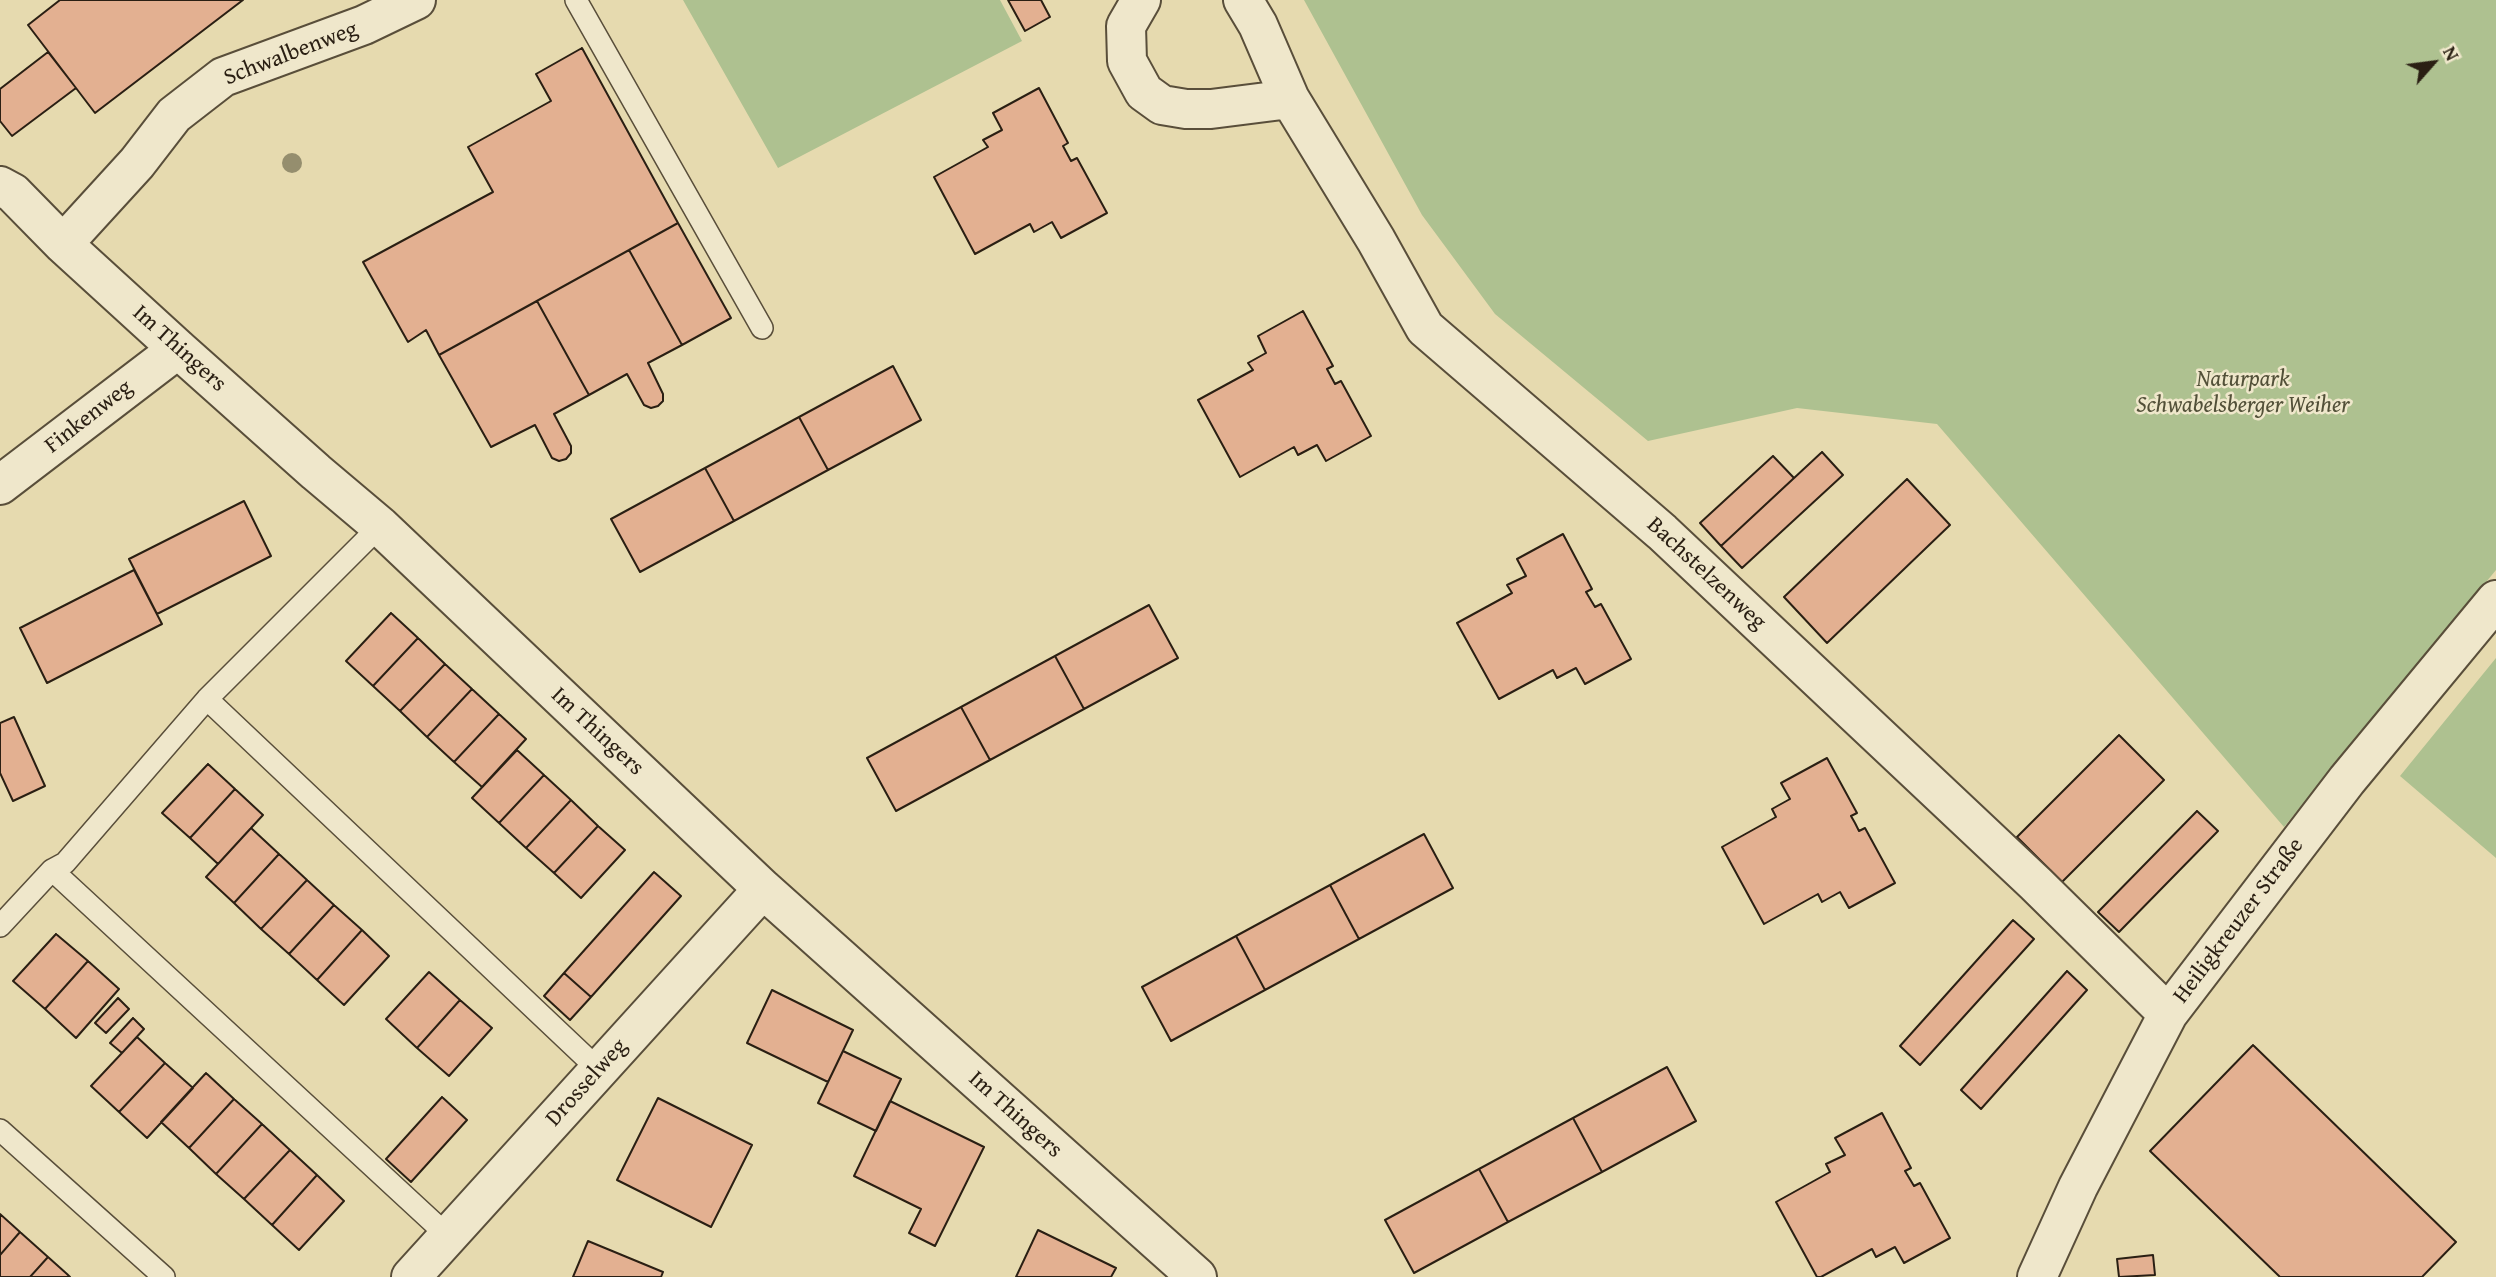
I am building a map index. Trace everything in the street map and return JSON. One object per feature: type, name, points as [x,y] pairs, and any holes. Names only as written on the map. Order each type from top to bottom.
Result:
[{"type":"street","name":"Schwalbenweg","points":[[63,244],[137,163],[174,115],[223,77],[364,25],[416,0]]},
{"type":"street","points":[[1141,0],[1126,26],[1126,61],[1144,92],[1161,105],[1211,109],[1290,99]]},
{"type":"street","name":"Bachstelzenweg","points":[[1243,0],[1258,25],[1290,99],[1376,240],[1425,328],[1662,532],[2036,884],[2168,1014]]},
{"type":"street","name":"Im Thingers","points":[[0,186],[13,193],[63,244],[178,349],[380,526],[763,889],[1197,1277]]},
{"type":"street","name":"Finkenweg","points":[[0,485],[178,349]]},
{"type":"street","name":"Heiligkreuzer Straße","points":[[2037,1277],[2078,1187],[2168,1014],[2347,780],[2496,600]]},
{"type":"street","name":"Drosselweg","points":[[411,1277],[763,889]]},
{"type":"lane","points":[[576,0],[762,328]]},
{"type":"lane","points":[[0,926],[52,870],[65,863],[207,699],[380,526]]},
{"type":"lane","points":[[207,699],[599,1070]]},
{"type":"lane","points":[[52,870],[449,1237]]},
{"type":"lane","points":[[0,1130],[164,1277]]},
{"type":"green space","points":[[683,0],[1000,0],[1022,41],[778,168]]},
{"type":"green space","name":"Naturpark Schwabelsberger Weiher","points":[[1304,0],[2496,0],[2496,570],[2284,827],[1937,424],[1797,408],[1648,441],[1495,314],[1422,215]]},
{"type":"green space","points":[[2496,658],[2496,858],[2400,776]]},
{"type":"building","points":[[60,0],[243,0],[95,113],[28,25]]},
{"type":"building","points":[[1008,0],[1041,0],[1050,17],[1025,31]]},
{"type":"building","points":[[582,48],[678,223],[439,355],[426,330],[408,342],[363,262],[493,192],[468,147],[551,101],[536,74]]},
{"type":"building","points":[[48,52],[76,88],[12,136],[0,121],[0,89]]},
{"type":"building","points":[[1039,88],[1068,143],[1063,146],[1071,161],[1077,158],[1107,213],[1061,238],[1052,222],[1034,232],[1030,224],[975,254],[934,177],[988,147],[983,140],[1002,130],[993,113]]},
{"type":"building","points":[[678,223],[731,318],[682,345],[629,250]]},
{"type":"building","points":[[629,250],[682,345],[648,363],[663,394],[663,401],[651,408],[644,405],[627,374],[589,395],[537,301]]},
{"type":"building","points":[[537,301],[589,395],[554,414],[571,446],[571,453],[566,459],[559,461],[552,458],[535,425],[491,447],[439,355]]},
{"type":"building","points":[[1303,311],[1333,366],[1327,369],[1335,384],[1341,381],[1371,436],[1326,461],[1317,445],[1298,455],[1294,447],[1240,477],[1198,400],[1253,370],[1248,363],[1266,353],[1258,336]]},
{"type":"building","points":[[893,366],[921,420],[828,470],[799,417]]},
{"type":"building","points":[[799,417],[828,470],[734,521],[705,468]]},
{"type":"building","points":[[1822,452],[1843,475],[1742,568],[1721,546]]},
{"type":"building","points":[[1773,456],[1794,478],[1721,546],[1700,523]]},
{"type":"building","points":[[705,468],[734,521],[640,572],[611,519]]},
{"type":"building","points":[[1907,479],[1950,525],[1827,643],[1784,597]]},
{"type":"building","points":[[244,501],[271,556],[157,614],[129,559]]},
{"type":"building","points":[[1563,534],[1592,589],[1586,592],[1595,607],[1601,604],[1631,659],[1585,684],[1576,668],[1557,678],[1553,670],[1499,699],[1457,623],[1512,593],[1507,585],[1526,576],[1517,559]]},
{"type":"building","points":[[134,570],[162,624],[47,683],[20,628]]},
{"type":"building","points":[[1149,605],[1178,658],[1084,709],[1055,656]]},
{"type":"building","points":[[391,613],[418,638],[373,686],[346,661]]},
{"type":"building","points":[[418,638],[445,664],[400,711],[373,686]]},
{"type":"building","points":[[1055,656],[1084,709],[990,760],[961,707]]},
{"type":"building","points":[[445,664],[472,689],[427,737],[400,711]]},
{"type":"building","points":[[472,689],[499,714],[454,762],[427,737]]},
{"type":"building","points":[[961,707],[990,760],[896,811],[867,758]]},
{"type":"building","points":[[499,714],[526,739],[482,787],[454,762]]},
{"type":"building","points":[[14,717],[45,786],[13,801],[0,773],[0,723]]},
{"type":"building","points":[[2119,735],[2164,780],[2062,882],[2017,837]]},
{"type":"building","points":[[517,750],[544,775],[499,823],[472,798]]},
{"type":"building","points":[[1827,758],[1857,813],[1851,816],[1859,831],[1865,828],[1895,883],[1849,908],[1840,892],[1822,902],[1818,894],[1764,924],[1722,847],[1776,817],[1772,809],[1790,799],[1781,783]]},
{"type":"building","points":[[208,764],[235,789],[190,838],[162,813]]},
{"type":"building","points":[[544,775],[571,800],[526,848],[499,823]]},
{"type":"building","points":[[235,789],[263,815],[218,864],[190,838]]},
{"type":"building","points":[[571,800],[598,826],[554,873],[526,848]]},
{"type":"building","points":[[2197,811],[2218,831],[2119,932],[2098,912]]},
{"type":"building","points":[[598,826],[625,850],[581,898],[554,873]]},
{"type":"building","points":[[251,828],[279,854],[234,903],[206,877]]},
{"type":"building","points":[[1424,834],[1453,888],[1359,939],[1330,885]]},
{"type":"building","points":[[279,854],[307,880],[261,929],[234,903]]},
{"type":"building","points":[[654,872],[681,896],[591,997],[564,973]]},
{"type":"building","points":[[307,880],[334,905],[289,954],[261,929]]},
{"type":"building","points":[[1330,885],[1359,939],[1265,990],[1236,936]]},
{"type":"building","points":[[334,905],[362,930],[317,980],[289,954]]},
{"type":"building","points":[[2013,920],[2034,939],[1920,1065],[1900,1046]]},
{"type":"building","points":[[362,930],[389,956],[344,1005],[317,980]]},
{"type":"building","points":[[56,934],[88,961],[45,1009],[13,981]]},
{"type":"building","points":[[1236,936],[1265,990],[1171,1041],[1142,987]]},
{"type":"building","points":[[88,961],[119,989],[76,1038],[45,1009]]},
{"type":"building","points":[[2067,971],[2087,990],[1981,1109],[1961,1090]]},
{"type":"building","points":[[429,972],[460,1000],[417,1048],[386,1019]]},
{"type":"building","points":[[564,973],[591,997],[570,1020],[544,996]]},
{"type":"building","points":[[772,990],[853,1030],[828,1082],[747,1043]]},
{"type":"building","points":[[118,998],[129,1009],[106,1033],[95,1023]]},
{"type":"building","points":[[460,1000],[492,1028],[449,1076],[417,1048]]},
{"type":"building","points":[[133,1018],[144,1029],[122,1053],[110,1043]]},
{"type":"building","points":[[137,1037],[165,1063],[119,1112],[91,1086]]},
{"type":"building","points":[[2253,1045],[2456,1242],[2422,1277],[2280,1277],[2150,1151]]},
{"type":"building","points":[[843,1051],[901,1079],[876,1131],[818,1103]]},
{"type":"building","points":[[165,1063],[193,1088],[147,1138],[119,1112]]},
{"type":"building","points":[[1667,1067],[1696,1121],[1602,1172],[1573,1118]]},
{"type":"building","points":[[206,1073],[234,1099],[189,1148],[161,1122]]},
{"type":"building","points":[[442,1097],[467,1120],[411,1182],[386,1159]]},
{"type":"building","points":[[658,1098],[752,1145],[711,1227],[617,1180]]},
{"type":"building","points":[[234,1099],[262,1124],[216,1174],[189,1148]]},
{"type":"building","points":[[890,1101],[984,1147],[935,1246],[909,1233],[921,1209],[854,1176]]},
{"type":"building","points":[[1882,1113],[1911,1168],[1905,1171],[1914,1186],[1920,1183],[1950,1238],[1904,1263],[1895,1247],[1876,1257],[1872,1249],[1817,1277],[1776,1202],[1830,1172],[1826,1164],[1845,1155],[1835,1138]]},
{"type":"building","points":[[1573,1118],[1602,1172],[1508,1222],[1479,1169]]},
{"type":"building","points":[[262,1124],[290,1150],[244,1199],[216,1174]]},
{"type":"building","points":[[290,1150],[317,1175],[272,1225],[244,1199]]},
{"type":"building","points":[[1479,1169],[1508,1222],[1414,1273],[1385,1220]]},
{"type":"building","points":[[317,1175],[344,1201],[299,1250],[272,1225]]},
{"type":"building","points":[[0,1214],[20,1232],[0,1255]]},
{"type":"building","points":[[1038,1230],[1116,1268],[1111,1277],[1016,1277]]},
{"type":"building","points":[[20,1232],[48,1257],[30,1277],[0,1277],[0,1255]]},
{"type":"building","points":[[588,1241],[663,1272],[661,1277],[573,1277]]},
{"type":"building","points":[[2153,1255],[2155,1275],[2119,1277],[2117,1259]]},
{"type":"building","points":[[48,1257],[67,1274],[70,1277],[30,1277]]}]
